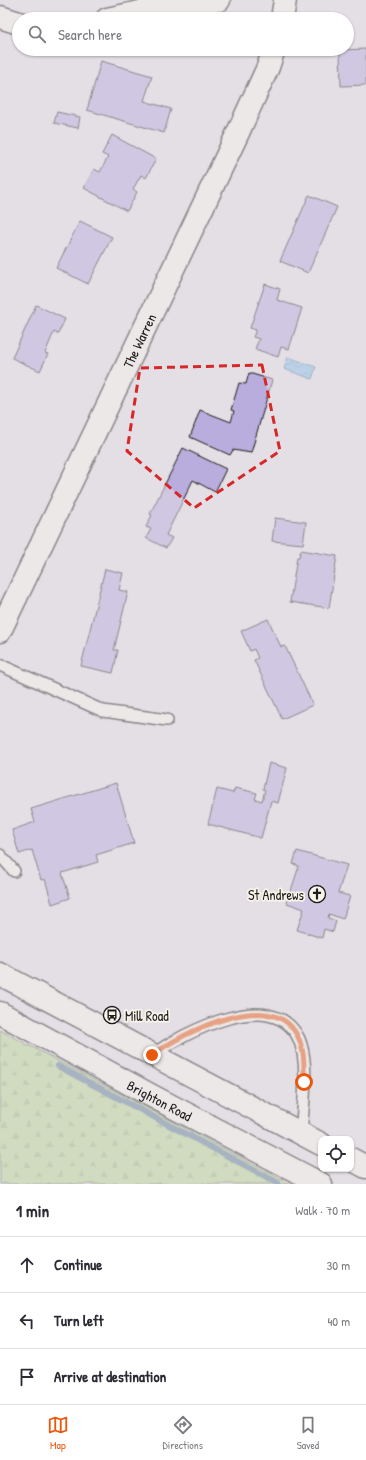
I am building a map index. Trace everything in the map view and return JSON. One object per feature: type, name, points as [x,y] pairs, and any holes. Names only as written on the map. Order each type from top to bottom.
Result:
[{"type":"main road","points":[[122,12],[134,6],[219,0]]},
{"type":"main road","points":[[283,12],[285,0]]},
{"type":"main road","points":[[0,17],[12,21]]},
{"type":"main road","name":"The Warren","points":[[0,631],[236,137],[272,56]]},
{"type":"main road","points":[[0,974],[318,1142]]},
{"type":"main road","name":"Brighton Road","points":[[0,1014],[152,1096],[321,1184]]},
{"type":"main road","points":[[354,1161],[366,1167]]},
{"type":"lane","points":[[0,665],[103,711],[167,720]]},
{"type":"lane","points":[[0,855],[14,871]]},
{"type":"lane","points":[[152,1055],[169,1043],[201,1027],[241,1016],[259,1014],[273,1016],[289,1024],[298,1037],[303,1050],[304,1082],[301,1133]]},
{"type":"highlighted area","points":[[262,365],[280,451],[194,508],[127,451],[140,368]]},
{"type":"green space","points":[[0,1030],[290,1184],[0,1184]]},
{"type":"water","points":[[288,357],[316,367],[312,379],[284,369]]},
{"type":"building","points":[[354,49],[366,49],[366,85],[341,86],[340,56],[354,56]]},
{"type":"building","points":[[101,61],[152,76],[144,101],[171,109],[164,133],[87,110]]},
{"type":"building","points":[[57,112],[80,117],[78,128],[54,123]]},
{"type":"building","points":[[112,135],[156,159],[146,178],[141,175],[133,189],[137,192],[127,211],[84,188],[94,169],[100,172],[108,157],[102,154]]},
{"type":"building","points":[[309,195],[337,207],[308,273],[280,261]]},
{"type":"building","points":[[80,221],[112,237],[88,284],[56,268]]},
{"type":"building","points":[[265,284],[280,289],[277,300],[302,308],[289,349],[281,347],[278,357],[255,349],[259,339],[253,337],[256,330],[250,328]]},
{"type":"building","points":[[36,305],[65,319],[58,334],[54,332],[45,353],[48,354],[40,371],[12,358]]},
{"type":"building","points":[[249,373],[272,380],[251,453],[233,450],[230,455],[190,437],[200,410],[231,422],[234,411],[231,410],[239,383],[246,384]]},
{"type":"building","points":[[183,448],[226,469],[215,492],[193,480],[166,535],[172,538],[166,548],[146,538],[151,529],[146,527],[152,515],[150,514]]},
{"type":"building","points":[[275,518],[306,522],[303,544],[272,541]]},
{"type":"building","points":[[301,550],[337,556],[329,608],[290,602],[297,557],[299,557]]},
{"type":"building","points":[[105,569],[123,573],[119,590],[128,592],[114,650],[118,650],[113,673],[81,666]]},
{"type":"building","points":[[268,619],[281,647],[285,646],[313,705],[282,719],[254,660],[258,658],[254,649],[250,651],[241,631]]},
{"type":"building","points":[[269,763],[287,768],[278,803],[271,801],[261,838],[208,824],[217,789],[233,793],[235,788],[257,793],[255,799],[262,801]]},
{"type":"building","points":[[116,783],[134,843],[96,855],[98,862],[62,873],[70,898],[52,904],[45,879],[41,880],[32,850],[19,854],[12,830],[35,822],[31,809]]},
{"type":"building","name":"St Andrews","points":[[297,851],[347,865],[338,893],[350,896],[343,919],[329,914],[328,918],[336,921],[333,932],[324,929],[322,938],[297,930],[304,909],[287,903],[299,866],[293,864]]},
{"type":"waterway","points":[[58,1066],[278,1183]]},
{"type":"place","name":"St Andrews","points":[[317,894]]},
{"type":"place","name":"Mill Road","points":[[112,1015]]},
{"type":"route","points":[[152,1055],[169,1043],[201,1027],[241,1016],[259,1014],[273,1016],[289,1024],[298,1037],[303,1050],[304,1082]]}]
